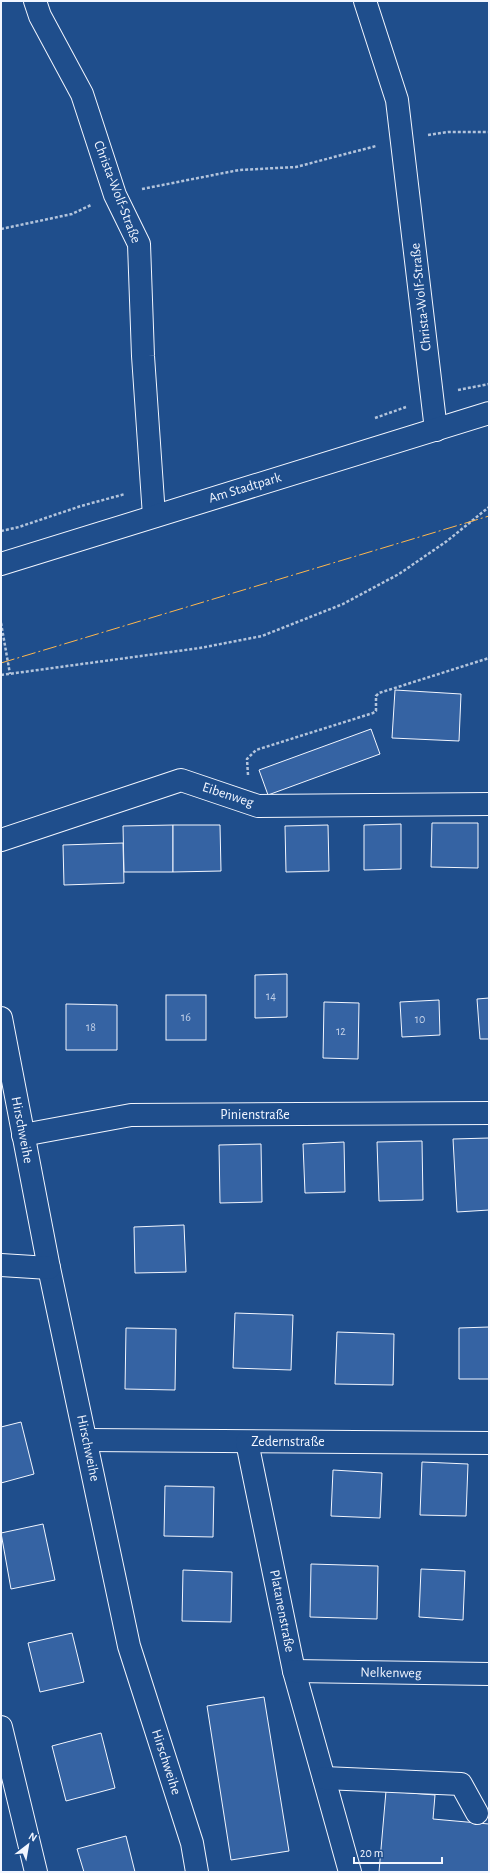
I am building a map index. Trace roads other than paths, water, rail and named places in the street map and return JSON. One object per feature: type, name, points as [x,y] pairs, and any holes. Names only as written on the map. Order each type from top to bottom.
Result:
[{"type":"street","name":"Christa-Wolf-Straße","points":[[35,1],[40,16],[82,94],[115,195],[139,244],[142,356],[154,516]]},
{"type":"street","name":"Christa-Wolf-Straße","points":[[365,1],[397,100],[403,138],[436,430]]},
{"type":"street","name":"Am Stadtpark","points":[[1,564],[489,413]]},
{"type":"street","name":"Eibenweg","points":[[1,840],[180,780],[258,806],[489,804]]},
{"type":"street","name":"Hirschweihe","points":[[1,1018],[49,1268],[87,1440],[129,1646],[192,1843],[197,1872]]},
{"type":"street","name":"Pinienstraße","points":[[23,1135],[131,1115],[489,1113]]},
{"type":"street","points":[[1,1265],[49,1268]]},
{"type":"street","name":"Zedernstraße","points":[[87,1440],[489,1443]]},
{"type":"street","name":"Platanenstraße","points":[[248,1442],[294,1671],[350,1872]]},
{"type":"street","name":"Nelkenweg","points":[[294,1671],[489,1674]]},
{"type":"street","points":[[1,1727],[36,1872]]},
{"type":"street","points":[[324,1778],[460,1784],[477,1813]]}]
